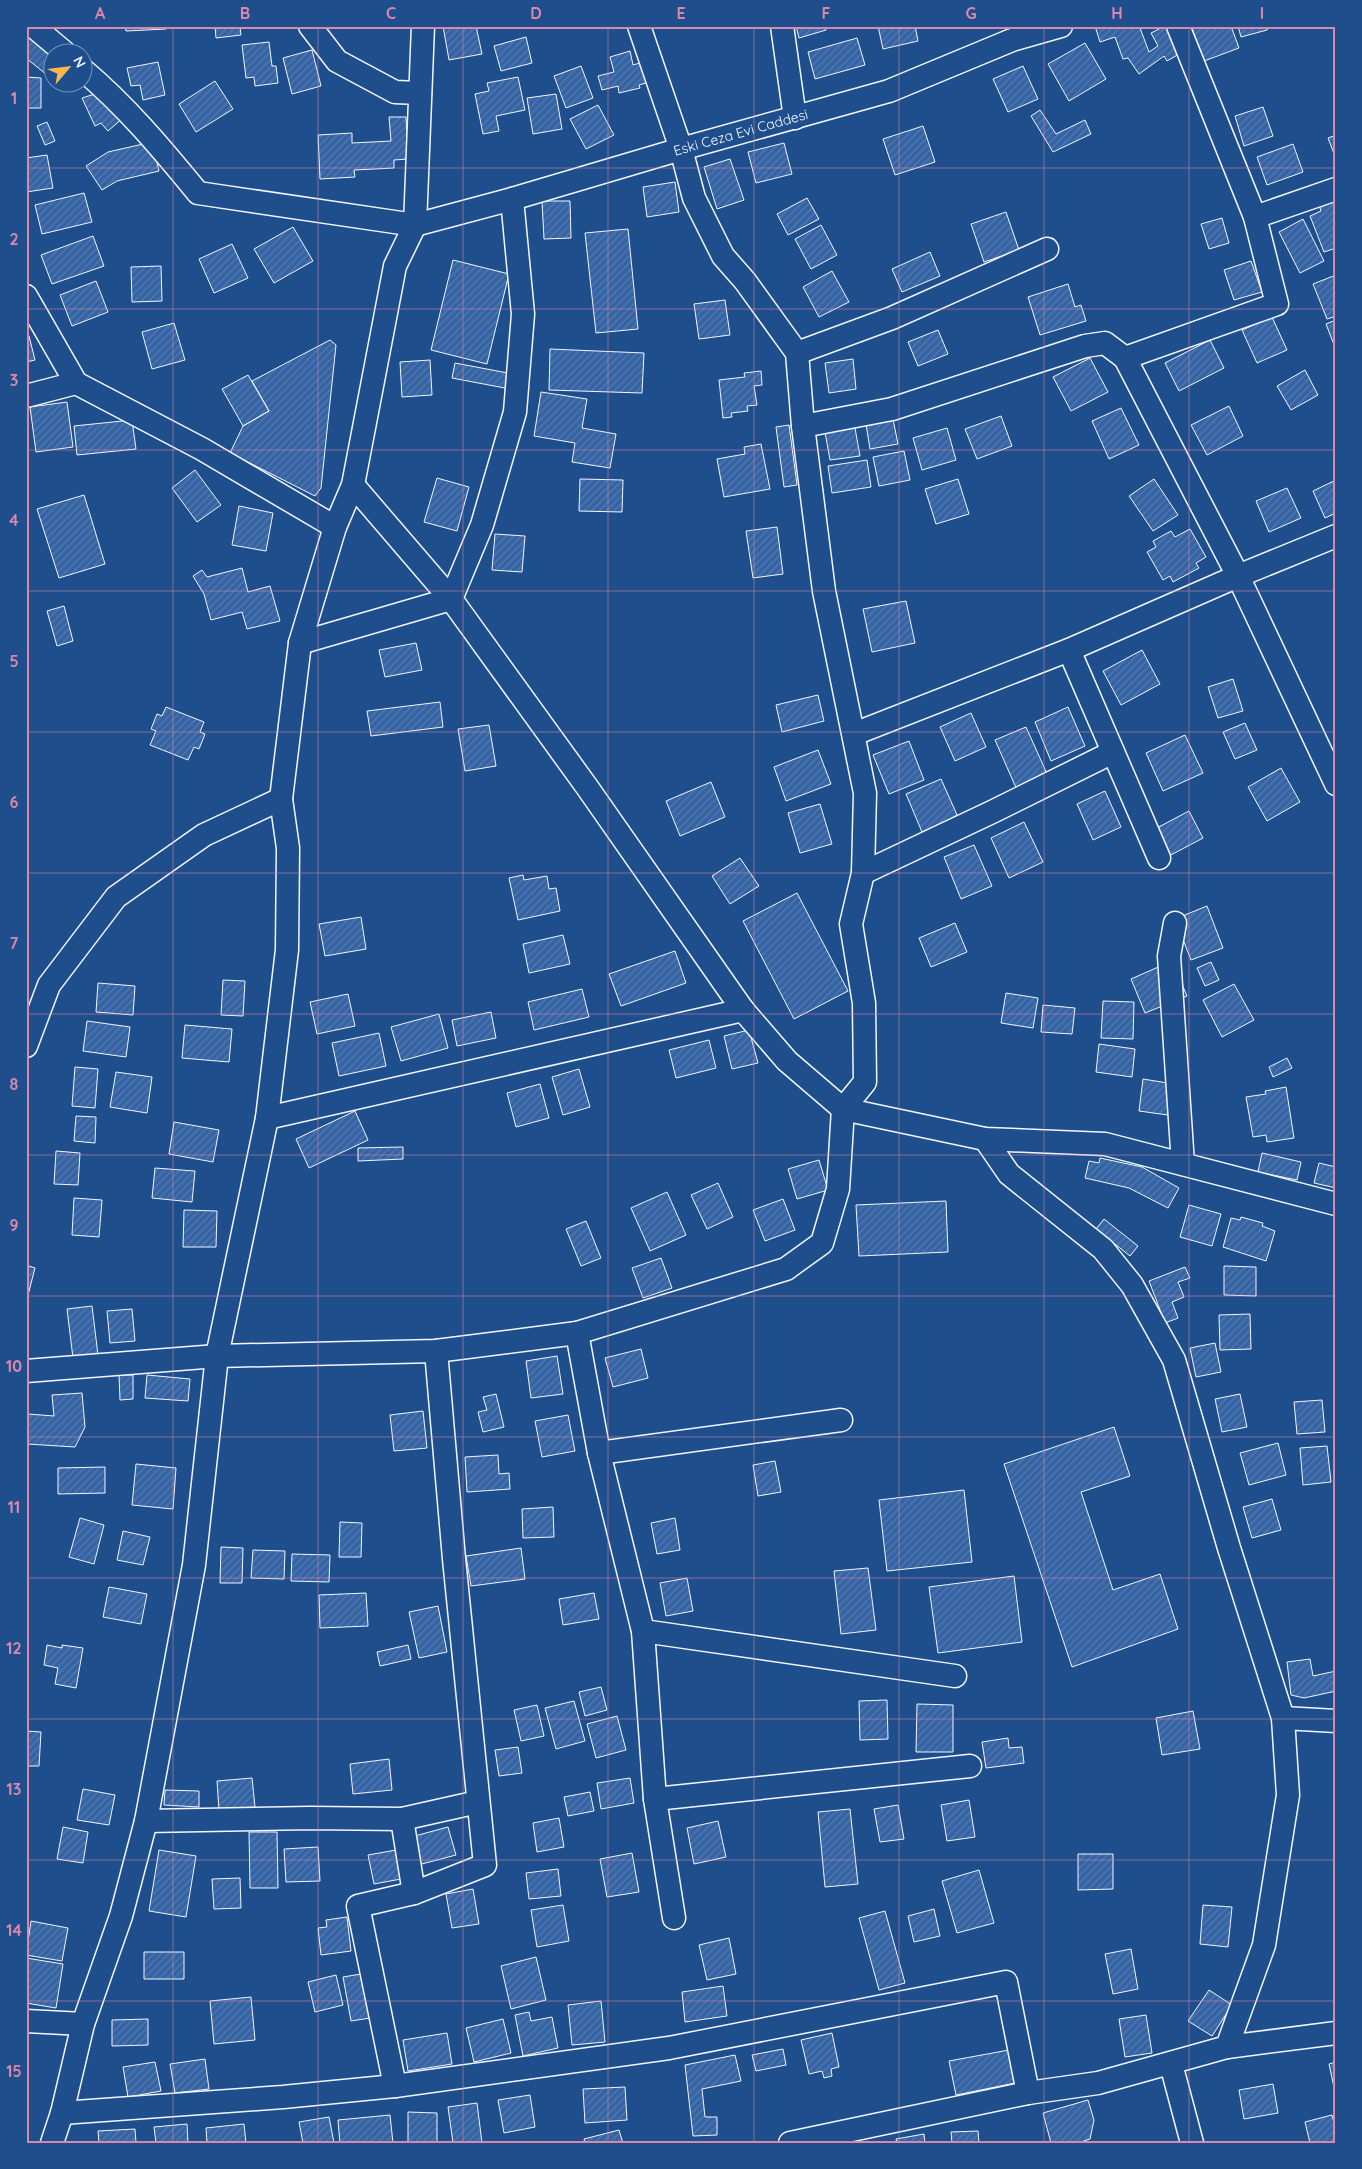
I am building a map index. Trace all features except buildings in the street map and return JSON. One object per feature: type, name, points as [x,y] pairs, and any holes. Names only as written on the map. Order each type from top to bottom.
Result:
[{"type":"street","points":[[33,26],[52,42]]},
{"type":"street","points":[[310,26],[337,61],[395,92],[420,93]]},
{"type":"street","points":[[52,2143],[62,2113],[83,2024],[121,1916],[146,1821],[194,1565],[217,1356],[267,1118],[287,950],[288,848],[281,798],[300,642],[335,527],[353,485],[395,266],[415,225],[423,26]]},
{"type":"street","points":[[26,1371],[217,1356],[436,1351],[577,1333],[786,1269],[822,1243],[838,1189],[843,1109],[865,1082],[864,1003],[851,924],[863,873],[865,793],[824,591],[803,426],[797,353],[745,281],[723,256],[694,198],[680,149],[639,26]]},
{"type":"street","points":[[782,26],[796,118]]},
{"type":"street","name":"Eski Ceza Evi Caddesi","points":[[415,225],[512,199],[889,90],[1012,40],[1061,26]]},
{"type":"street","points":[[1126,358],[1277,304],[1255,217],[1178,26]]},
{"type":"street","points":[[92,77],[114,96],[153,137],[198,193],[415,225]]},
{"type":"street","points":[[1255,217],[1336,189]]},
{"type":"street","points":[[451,599],[482,525],[515,412],[523,314],[512,199]]},
{"type":"street","points":[[797,353],[892,318],[1047,249]]},
{"type":"street","points":[[26,296],[76,383],[202,449],[335,527]]},
{"type":"street","points":[[803,426],[892,409],[1085,346],[1105,343],[1126,358],[1238,576],[1336,784]]},
{"type":"street","points":[[26,396],[76,383]]},
{"type":"street","points":[[353,485],[451,599],[588,787],[743,1010],[787,1061],[843,1109],[985,1139],[1105,1144],[1336,1204]]},
{"type":"street","points":[[854,734],[1069,650],[1238,576],[1336,536]]},
{"type":"street","points":[[300,642],[451,599]]},
{"type":"street","points":[[1069,650],[1159,858]]},
{"type":"street","points":[[863,873],[1113,752]]},
{"type":"street","points":[[26,1046],[49,985],[116,898],[204,835],[281,798]]},
{"type":"street","points":[[1175,923],[1170,956],[1183,1164]]},
{"type":"street","points":[[26,991],[49,985]]},
{"type":"street","points":[[267,1118],[743,1010]]},
{"type":"street","points":[[985,1139],[1008,1174],[1103,1250],[1132,1285],[1174,1360],[1229,1548],[1283,1718],[1288,1796],[1264,1945],[1227,2047]]},
{"type":"street","points":[[577,1333],[599,1452],[643,1631],[656,1799],[674,1918]]},
{"type":"street","points":[[395,2086],[358,1906],[414,1893],[485,1865],[436,1351]]},
{"type":"street","points":[[599,1452],[841,1420]]},
{"type":"street","points":[[643,1631],[955,1676]]},
{"type":"street","points":[[1283,1718],[1336,1721]]},
{"type":"street","points":[[656,1799],[970,1766]]},
{"type":"street","points":[[146,1821],[310,1818],[402,1819],[478,1802]]},
{"type":"street","points":[[402,1819],[414,1893]]},
{"type":"street","points":[[62,2113],[283,2097],[395,2086],[669,2048],[1006,1982],[1028,2093]]},
{"type":"street","points":[[26,2021],[83,2024]]},
{"type":"street","points":[[790,2143],[1028,2093],[1098,2084],[1227,2047],[1336,2034]]},
{"type":"street","points":[[1171,2064],[1192,2143]]}]
